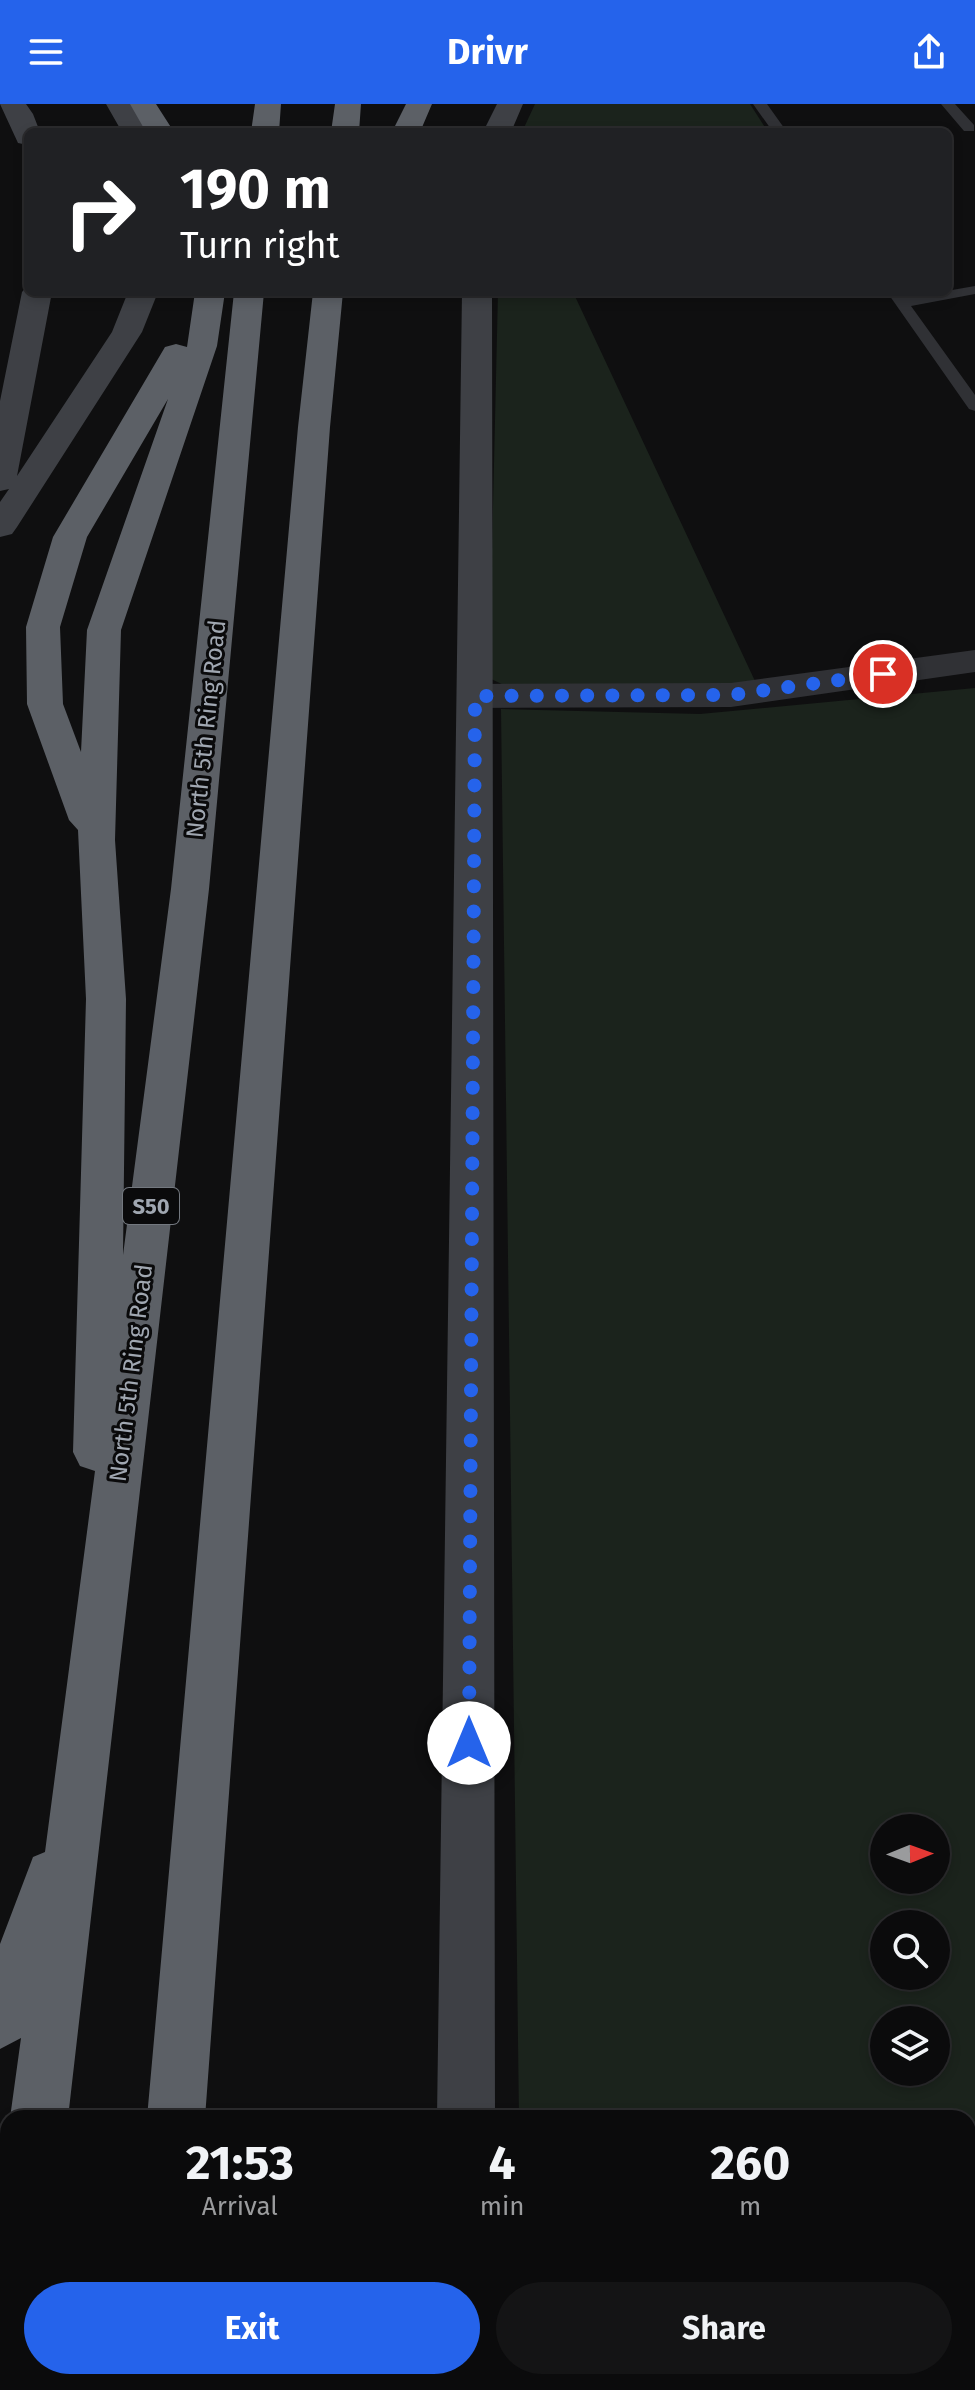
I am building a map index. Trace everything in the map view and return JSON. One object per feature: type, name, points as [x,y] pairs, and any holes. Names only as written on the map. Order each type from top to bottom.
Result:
[{"type":"highway","points":[[143,104],[158,128]]},
{"type":"highway","points":[[265,128],[268,104]]},
{"type":"highway","points":[[345,128],[348,104]]},
{"type":"highway","points":[[408,128],[419,104]]},
{"type":"highway","points":[[96,840],[45,704],[43,627],[70,537],[155,395],[178,349],[186,296]]},
{"type":"highway","points":[[91,1706],[106,999],[96,840],[104,630],[202,346],[209,296]]},
{"type":"highway","name":"North 5th Ring Road","points":[[40,2110],[82,1793],[190,889],[249,296]]},
{"type":"highway","points":[[177,2110],[314,427],[328,296]]},
{"type":"highway","points":[[314,427],[353,296]]},
{"type":"highway","points":[[0,2021],[82,1793]]},
{"type":"street","points":[[11,104],[20,114],[25,128]]},
{"type":"street","points":[[119,104],[134,128]]},
{"type":"street","points":[[499,128],[510,104]]},
{"type":"street","points":[[0,481],[36,296]]},
{"type":"street","points":[[0,527],[127,332],[141,296]]},
{"type":"street","points":[[466,2110],[477,296]]},
{"type":"street","points":[[475,696],[731,695],[975,661]]},
{"type":"lane","points":[[760,104],[777,128]]},
{"type":"lane","points":[[948,104],[969,128]]},
{"type":"lane","points":[[952,292],[975,290]]},
{"type":"lane","points":[[898,297],[975,406]]},
{"type":"shaded area","points":[[535,104],[750,104],[765,128],[524,128]]},
{"type":"shaded area","points":[[498,296],[575,296],[755,681],[724,685],[506,686],[489,678]]},
{"type":"shaded area","points":[[975,688],[975,2110],[519,2110],[501,709],[700,714]]},
{"type":"route","points":[[469,1743],[475,696],[731,695],[883,674]]}]
